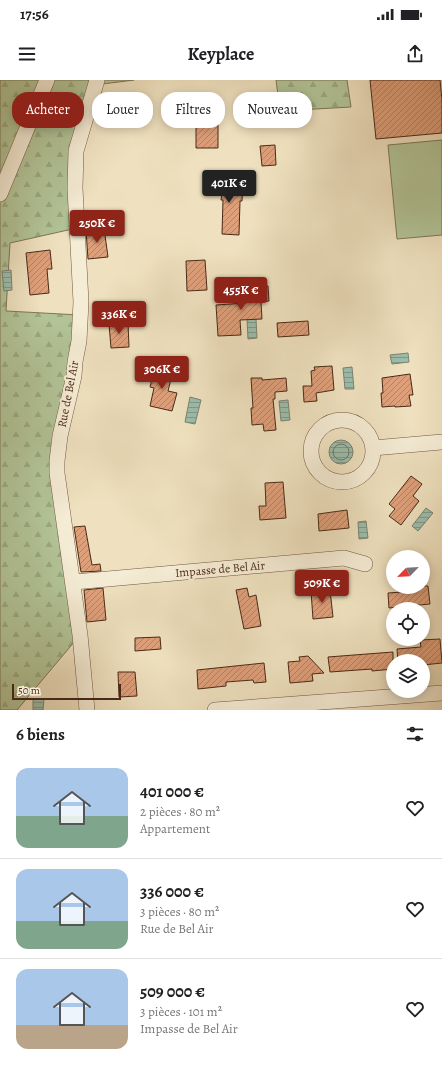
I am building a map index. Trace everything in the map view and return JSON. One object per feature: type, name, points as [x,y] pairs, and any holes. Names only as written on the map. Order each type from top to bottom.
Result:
[{"type":"street","points":[[0,194],[47,80]]},
{"type":"street","name":"Rue de Bel Air","points":[[86,710],[83,659],[57,461],[60,436],[74,376],[79,341],[81,302],[75,188],[76,151],[97,80]]},
{"type":"street","points":[[345,420],[360,426],[366,432],[373,448],[370,464],[365,471],[359,477],[347,481],[335,481],[320,473],[312,458],[311,450],[312,442],[321,428],[329,423],[345,420]]},
{"type":"street","points":[[373,448],[442,442]]},
{"type":"street","name":"Impasse de Bel Air","points":[[74,582],[344,558],[365,564]]},
{"type":"street","points":[[215,710],[378,704],[442,693]]},
{"type":"green space","points":[[0,80],[134,80],[95,85],[84,123],[84,92],[12,92],[12,128],[83,128],[76,151],[77,228],[10,243],[6,311],[80,315],[60,436],[80,635],[17,710],[0,710]]},
{"type":"green space","points":[[276,80],[347,80],[351,107],[312,109],[312,92],[278,92]]},
{"type":"green space","points":[[442,140],[442,235],[397,239],[388,145]]},
{"type":"water","points":[[11,270],[12,290],[4,291],[2,271]]},
{"type":"water","points":[[247,319],[256,319],[257,338],[248,339]]},
{"type":"water","points":[[408,353],[409,362],[392,364],[390,355]]},
{"type":"water","points":[[352,367],[354,389],[345,389],[343,368]]},
{"type":"water","points":[[190,397],[201,400],[195,424],[185,422]]},
{"type":"water","points":[[288,400],[290,420],[281,421],[279,401]]},
{"type":"water","points":[[341,440],[349,444],[353,452],[349,460],[341,464],[333,460],[329,452],[333,444]]},
{"type":"water","points":[[426,508],[433,513],[418,531],[412,526]]},
{"type":"water","points":[[366,521],[368,538],[359,539],[358,522]]},
{"type":"water","points":[[33,699],[44,699],[43,710],[33,710]]},
{"type":"building","points":[[370,80],[440,80],[442,100],[442,133],[376,139]]},
{"type":"building","points":[[196,128],[218,128],[218,148],[196,148]]},
{"type":"building","points":[[275,145],[276,165],[262,166],[260,146]]},
{"type":"building","points":[[211,180],[243,182],[242,201],[240,201],[239,235],[222,234],[222,194],[210,193]]},
{"type":"building","points":[[104,228],[108,257],[88,259],[86,230]]},
{"type":"building","points":[[50,250],[52,269],[47,269],[49,293],[30,295],[26,253]]},
{"type":"building","points":[[205,260],[207,290],[187,291],[186,261]]},
{"type":"building","points":[[268,286],[269,301],[261,302],[262,319],[240,320],[241,335],[218,336],[216,305],[246,303],[245,287]]},
{"type":"building","points":[[308,321],[309,335],[278,337],[277,323]]},
{"type":"building","points":[[128,323],[129,347],[111,348],[109,324]]},
{"type":"building","points":[[332,366],[334,390],[316,393],[317,401],[304,402],[303,386],[312,386],[311,371],[315,370],[314,367]]},
{"type":"building","points":[[155,367],[173,371],[168,391],[177,393],[172,411],[150,406],[154,388],[150,387]]},
{"type":"building","points":[[410,374],[413,395],[409,395],[411,406],[382,407],[382,378]]},
{"type":"building","points":[[251,378],[262,378],[262,380],[286,378],[287,391],[275,392],[275,399],[273,399],[276,430],[264,431],[263,424],[252,425],[251,408],[253,408]]},
{"type":"building","points":[[411,476],[422,484],[413,496],[419,501],[401,525],[389,516],[395,509],[389,504]]},
{"type":"building","points":[[283,482],[286,518],[260,520],[259,506],[266,506],[265,483]]},
{"type":"building","points":[[347,510],[349,528],[319,531],[318,514]]},
{"type":"building","points":[[85,526],[92,565],[100,564],[101,571],[81,572],[74,527]]},
{"type":"building","points":[[103,588],[106,620],[87,622],[84,590]]},
{"type":"building","points":[[247,588],[249,597],[256,595],[261,626],[244,629],[236,590]]},
{"type":"building","points":[[330,590],[333,617],[313,619],[311,591]]},
{"type":"building","points":[[388,594],[429,594],[430,602],[389,602]]},
{"type":"building","points":[[160,637],[161,649],[135,651],[135,638]]},
{"type":"building","points":[[440,639],[442,663],[430,664],[430,654],[397,654],[397,649],[430,646],[430,640]]},
{"type":"building","points":[[393,652],[393,654],[386,654],[386,670],[372,671],[372,669],[330,672],[328,657]]},
{"type":"building","points":[[308,656],[324,673],[312,674],[313,681],[290,683],[288,662],[300,661],[299,657]]},
{"type":"building","points":[[264,663],[266,682],[254,683],[253,680],[226,682],[226,686],[198,689],[197,670]]},
{"type":"building","points":[[118,672],[135,672],[137,696],[119,697]]}]
